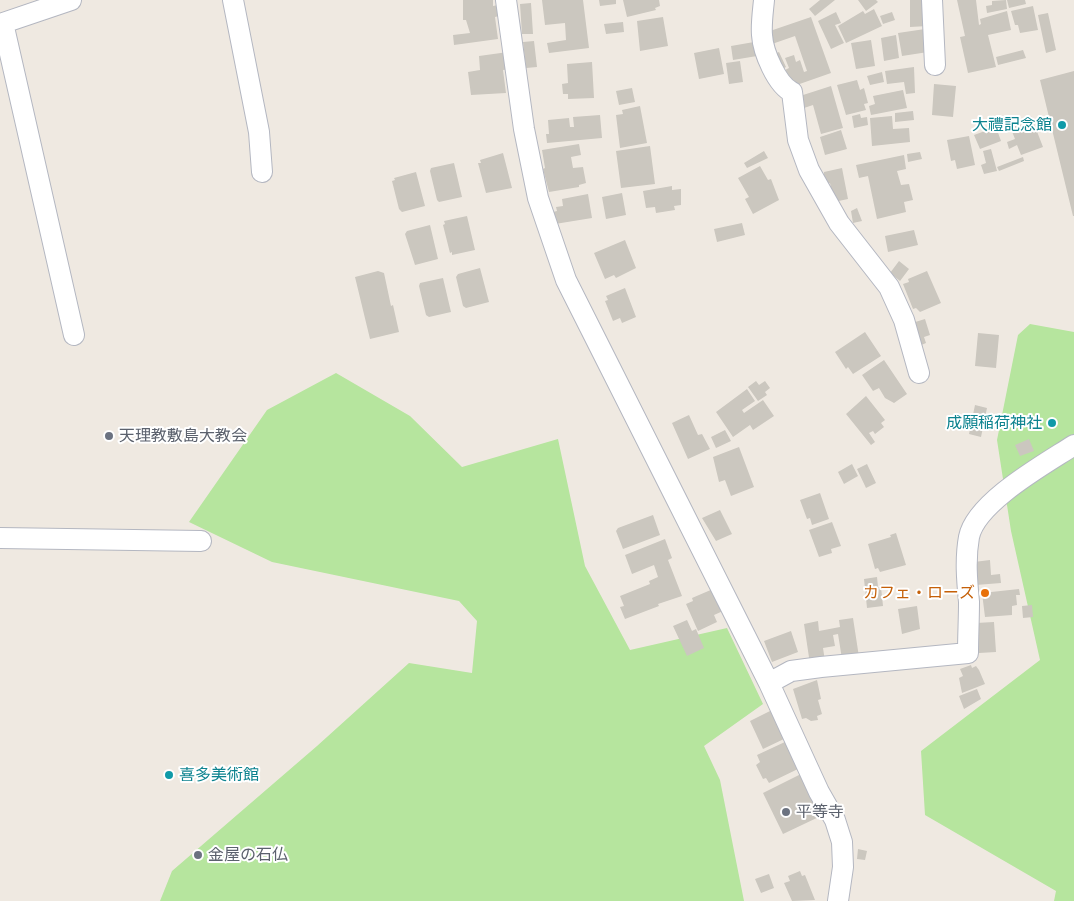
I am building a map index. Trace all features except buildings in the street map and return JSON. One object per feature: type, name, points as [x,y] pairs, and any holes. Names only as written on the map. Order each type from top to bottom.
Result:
[{"type":"street","points":[[71,0],[1,23],[74,335]]},
{"type":"street","points":[[233,0],[259,132],[262,172]]},
{"type":"street","points":[[506,0],[524,129],[538,198],[566,280],[769,683],[819,792],[835,820],[842,842],[843,867],[838,901]]},
{"type":"street","points":[[764,0],[762,36],[772,68],[785,88],[792,92],[798,140],[809,170],[840,223],[889,287],[904,320],[919,373]]},
{"type":"street","points":[[932,0],[936,65]]},
{"type":"street","points":[[769,683],[791,671],[968,652],[969,602],[966,582],[969,536],[974,523],[986,506],[1074,444]]},
{"type":"street","points":[[0,538],[201,541]]},
{"type":"green space","points":[[1030,324],[1074,332],[1074,901],[1054,901],[1056,891],[925,815],[921,751],[1040,660],[1011,531],[997,440],[1018,335]]},
{"type":"green space","points":[[336,373],[410,416],[462,467],[558,439],[585,566],[630,650],[727,628],[763,704],[704,746],[720,780],[744,901],[160,901],[172,871],[317,746],[409,663],[472,673],[477,621],[459,601],[272,562],[189,522],[267,410]]},
{"type":"place","name":"大禮記念館","points":[[1062,125]]},
{"type":"place","name":"成願稲荷神社","points":[[1052,423]]},
{"type":"place","name":"天理教敷島大教会","points":[[109,436]]},
{"type":"place","name":"カフェ・ローズ","points":[[985,593]]},
{"type":"place","name":"喜多美術館","points":[[169,775]]},
{"type":"place","name":"平等寺","points":[[786,812]]},
{"type":"place","name":"金屋の石仏","points":[[198,855]]}]
